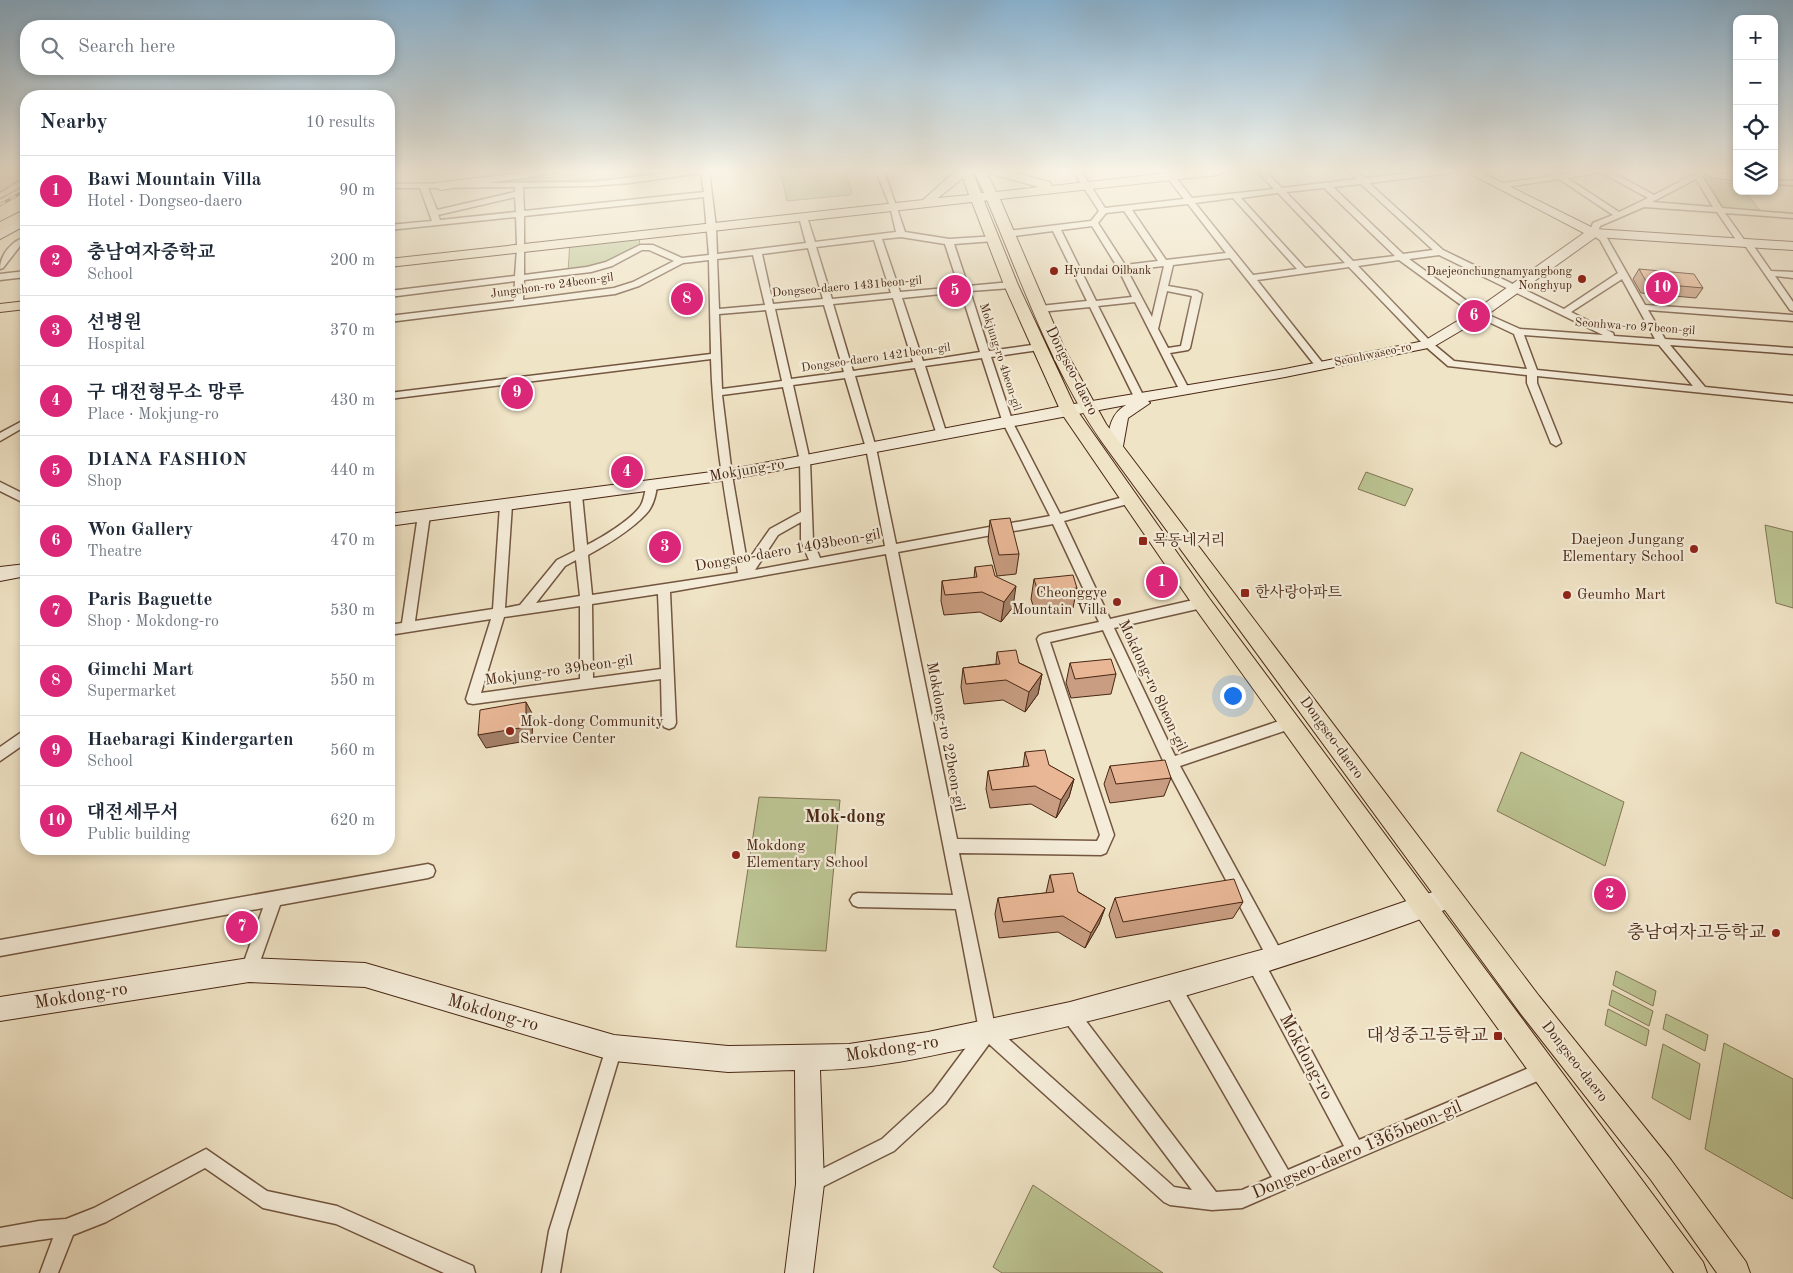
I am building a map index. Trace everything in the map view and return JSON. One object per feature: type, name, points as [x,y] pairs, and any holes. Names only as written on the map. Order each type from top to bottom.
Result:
[{"type":"main road","points":[[395,261],[672,230]]},
{"type":"main road","name":"Dongseo-daero","points":[[999,231],[1011,285],[1039,347],[1131,499],[1202,603],[1692,1273]]},
{"type":"main road","name":"Dongseo-daero","points":[[999,231],[1040,309],[1077,409],[1115,446],[1530,1005],[1661,1170],[1735,1273]]},
{"type":"main road","points":[[0,301],[20,299]]},
{"type":"main road","points":[[0,308],[20,301]]},
{"type":"main road","points":[[1115,446],[1119,420],[1127,409],[1163,395]]},
{"type":"main road","name":"Mokjung-ro","points":[[395,519],[727,475],[1077,409]]},
{"type":"main road","name":"Mokdong-ro","points":[[0,1009],[249,970],[365,976],[614,1048],[728,1059],[849,1057],[988,1032],[1070,1014],[1172,987],[1266,961],[1450,897]]},
{"type":"street","points":[[518,303],[520,230]]},
{"type":"street","points":[[712,230],[717,393],[727,475],[744,576]]},
{"type":"street","name":"Mokdong-ro 22beon-gil","points":[[807,230],[871,448],[988,1032]]},
{"type":"street","name":"Jungchon-ro 24beon-gil","points":[[395,318],[615,291],[636,284],[681,261],[901,234],[949,242],[999,231],[1016,230]]},
{"type":"street","points":[[1057,230],[1140,399]]},
{"type":"street","points":[[1099,230],[1122,268],[1186,391]]},
{"type":"street","points":[[1143,230],[1167,263],[1153,330]]},
{"type":"street","points":[[1213,230],[1320,366]]},
{"type":"street","points":[[1266,230],[1303,271]]},
{"type":"street","points":[[1318,230],[1428,344],[1479,314],[1593,233],[1605,232],[1793,246]]},
{"type":"street","points":[[1373,230],[1402,258],[1479,314],[1518,332],[1532,368],[1532,383],[1556,443]]},
{"type":"street","points":[[1417,230],[1440,252],[1565,312],[1614,338]]},
{"type":"street","points":[[1588,230],[1603,238],[1661,341],[1700,390]]},
{"type":"street","points":[[1736,230],[1793,308]]},
{"type":"street","points":[[878,238],[942,435]]},
{"type":"street","name":"Mokjung-ro 4beon-gil","points":[[949,242],[1008,423]]},
{"type":"street","points":[[0,266],[13,248],[20,243]]},
{"type":"street","points":[[395,293],[588,270],[609,264],[640,248],[650,247],[681,261]]},
{"type":"street","points":[[757,252],[805,461],[807,542],[816,563]]},
{"type":"street","points":[[1251,278],[1440,252]]},
{"type":"street","points":[[1122,268],[1233,255]]},
{"type":"street","points":[[1768,273],[1793,275]]},
{"type":"street","points":[[1565,312],[1622,274]]},
{"type":"street","points":[[0,277],[20,275]]},
{"type":"street","name":"Dongseo-daero 1431beon-gil","points":[[714,312],[1011,285]]},
{"type":"street","points":[[1163,288],[1197,294],[1185,348],[1164,351]]},
{"type":"street","points":[[1040,309],[1138,299]]},
{"type":"street","points":[[1641,307],[1793,318]]},
{"type":"street","name":"Seonhwa-ro 97beon-gil","points":[[1518,332],[1793,351]]},
{"type":"street","name":"Seonhwaseo-ro","points":[[1077,409],[1186,391],[1428,344],[1451,364],[1793,399]]},
{"type":"street","name":"Dongseo-daero 1421beon-gil","points":[[717,393],[1039,347]]},
{"type":"street","points":[[395,395],[716,356]]},
{"type":"street","name":"Mokdong-ro 8beon-gil","points":[[1008,423],[1058,519],[1105,625],[1266,961]]},
{"type":"street","points":[[2,438],[20,426]]},
{"type":"street","points":[[524,609],[561,563],[606,540],[643,511],[650,497],[652,485]]},
{"type":"street","points":[[0,486],[20,497]]},
{"type":"street","points":[[576,495],[586,600],[587,684]]},
{"type":"street","name":"Dongseo-daero 1403beon-gil","points":[[395,629],[744,576],[1058,519],[1131,499]]},
{"type":"street","name":"Mokjung-ro 39beon-gil","points":[[506,505],[499,613],[473,700],[668,673]]},
{"type":"street","points":[[744,576],[774,532],[806,514]]},
{"type":"street","points":[[408,627],[424,515]]},
{"type":"street","points":[[664,588],[669,723]]},
{"type":"street","points":[[950,846],[1101,848],[1107,836],[1043,639],[1202,603]]},
{"type":"street","name":"Dongseo-daero","points":[[1171,764],[1291,723]]},
{"type":"street","points":[[0,755],[20,740]]},
{"type":"street","points":[[0,948],[428,871]]},
{"type":"street","points":[[249,970],[274,899]]},
{"type":"street","points":[[858,900],[961,902]]},
{"type":"street","name":"Mokdong-ro","points":[[1266,961],[1355,1150]]},
{"type":"street","points":[[1172,987],[1284,1180]]},
{"type":"street","points":[[1070,1014],[1212,1201]]},
{"type":"street","points":[[810,1184],[888,1145],[939,1098],[988,1032]]},
{"type":"street","name":"Dongseo-daero 1365beon-gil","points":[[988,1032],[1170,1196],[1212,1201],[1242,1199],[1543,1070]]},
{"type":"street","points":[[551,1273],[558,1231],[614,1048]]},
{"type":"street","points":[[798,1273],[810,1184],[807,1058]]},
{"type":"street","points":[[0,1237],[39,1230],[66,1228],[99,1215],[206,1158],[263,1199],[337,1215],[466,1273]]},
{"type":"street","points":[[48,1273],[66,1228]]},
{"type":"green space","points":[[639,234],[640,248],[609,264],[568,272],[570,241]]},
{"type":"green space","points":[[1366,472],[1413,489],[1405,506],[1358,489]]},
{"type":"green space","points":[[1765,525],[1793,532],[1793,608],[1776,603]]},
{"type":"green space","points":[[1521,752],[1624,802],[1605,866],[1497,811]]},
{"type":"green space","points":[[759,797],[840,800],[826,951],[736,947]]},
{"type":"green space","points":[[1616,971],[1656,991],[1653,1006],[1613,985]]},
{"type":"green space","points":[[1612,990],[1653,1011],[1649,1026],[1609,1005]]},
{"type":"green space","points":[[1608,1009],[1649,1030],[1646,1046],[1605,1025]]},
{"type":"green space","points":[[1666,1014],[1708,1035],[1705,1051],[1663,1029]]},
{"type":"green space","points":[[1724,1043],[1793,1079],[1793,1199],[1705,1149]]},
{"type":"green space","points":[[1663,1044],[1700,1064],[1690,1120],[1652,1098]]},
{"type":"green space","points":[[1033,1185],[1163,1273],[1002,1273],[993,1267]]},
{"type":"building","points":[[1639,269],[1694,274],[1703,288],[1647,283]]},
{"type":"building","points":[[1010,518],[1019,554],[999,555],[990,520]]},
{"type":"building","points":[[992,565],[995,576],[1016,586],[1004,602],[982,592],[945,595],[942,581],[977,577],[975,567]]},
{"type":"building","points":[[1073,575],[1077,588],[1038,592],[1034,579]]},
{"type":"building","points":[[1016,650],[1019,663],[1042,674],[1029,692],[1006,680],[966,684],[963,668],[1000,664],[997,652]]},
{"type":"building","points":[[1111,659],[1116,674],[1075,679],[1070,663]]},
{"type":"building","points":[[526,702],[526,727],[478,735],[480,710]]},
{"type":"building","points":[[1045,750],[1049,765],[1074,779],[1061,800],[1035,786],[992,790],[988,771],[1029,766],[1025,752]]},
{"type":"building","points":[[1165,760],[1171,778],[1116,784],[1110,766]]},
{"type":"building","points":[[1073,873],[1078,892],[1105,908],[1091,933],[1063,916],[1003,922],[998,898],[1054,892],[1050,875]]},
{"type":"building","points":[[1234,879],[1243,902],[1123,922],[1115,898]]},
{"type":"place","name":"Hyundai Oilbank","points":[[1054,271]]},
{"type":"place","name":"Daejeonchungnamyangbong Nonghyup","points":[[1582,279]]},
{"type":"place","name":"대전세무서","points":[[1662,288]]},
{"type":"place","name":"DIANA FASHION","points":[[955,291]]},
{"type":"place","name":"Gimchi Mart","points":[[687,299]]},
{"type":"place","name":"Won Gallery","points":[[1474,316]]},
{"type":"place","name":"Haebaragi Kindergarten","points":[[517,393]]},
{"type":"place","name":"구 대전형무소 망루","points":[[627,472]]},
{"type":"place","name":"목동네거리","points":[[1143,541]]},
{"type":"place","name":"선병원","points":[[665,547]]},
{"type":"place","name":"Daejeon Jungang Elementary School","points":[[1694,549]]},
{"type":"place","name":"Bawi Mountain Villa","points":[[1162,582]]},
{"type":"place","name":"한사랑아파트","points":[[1245,593]]},
{"type":"place","name":"Geumho Mart","points":[[1567,595]]},
{"type":"place","name":"Cheonggye Mountain Villa","points":[[1117,602]]},
{"type":"place","name":"Mok-dong Community Service Center","points":[[510,731]]},
{"type":"place","name":"Mokdong Elementary School","points":[[736,855]]},
{"type":"place","name":"충남여자중학교","points":[[1610,894]]},
{"type":"place","name":"Paris Baguette","points":[[242,927]]},
{"type":"place","name":"충남여자고등학교","points":[[1776,933]]},
{"type":"place","name":"대성중고등학교","points":[[1498,1036]]},
{"type":"district","name":"Mok-dong","points":[[845,817]]}]
